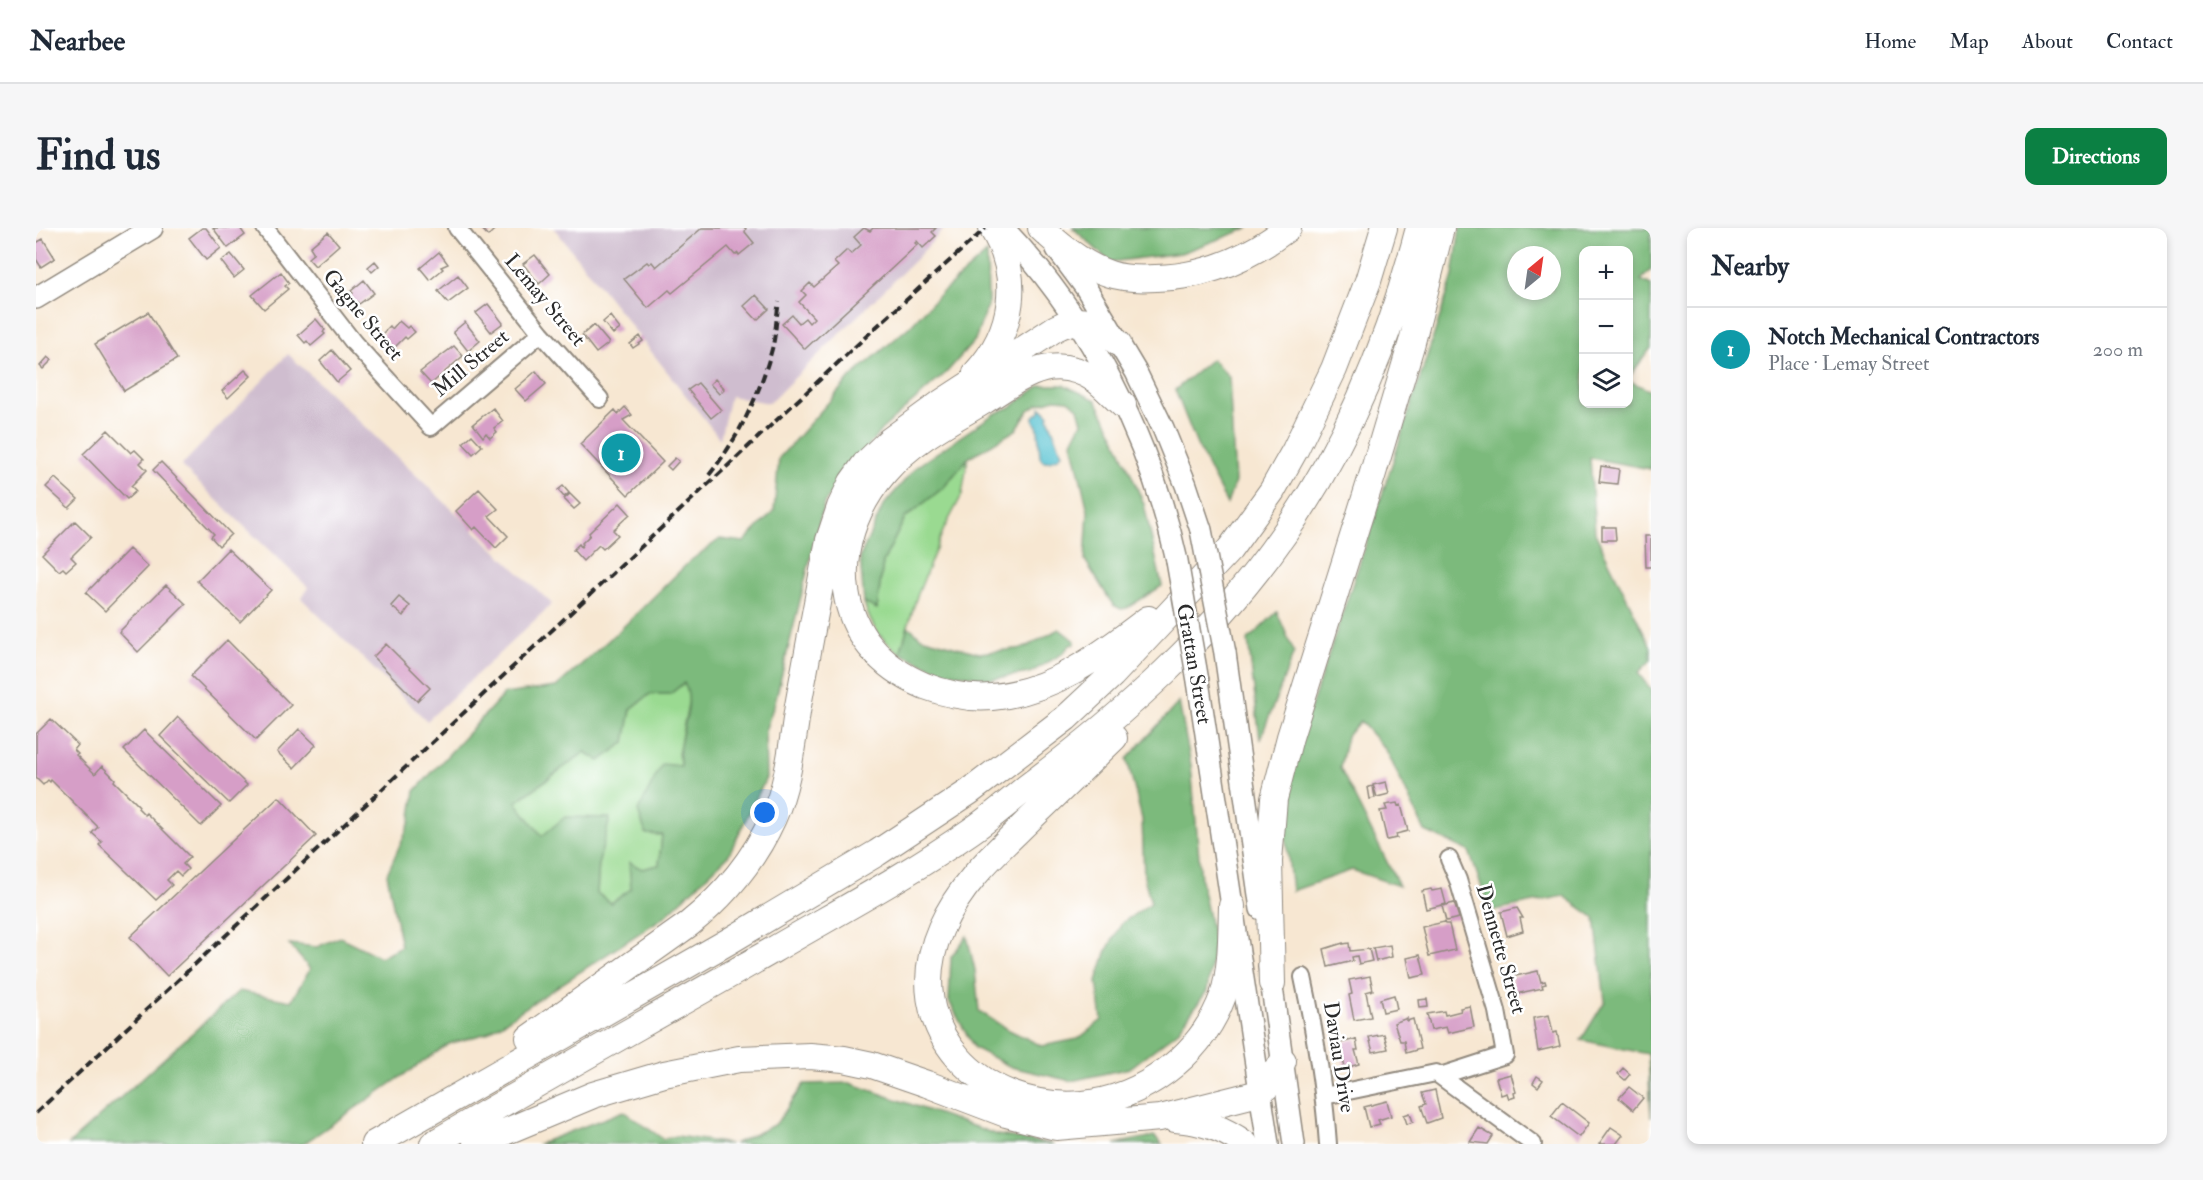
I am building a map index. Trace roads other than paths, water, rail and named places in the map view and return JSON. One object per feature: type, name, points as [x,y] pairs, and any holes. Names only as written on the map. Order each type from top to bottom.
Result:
[{"type":"highway","points":[[1040,228],[1072,254],[1097,268],[1126,278],[1150,278],[1186,277],[1221,266],[1254,251],[1288,228]]},
{"type":"highway","points":[[374,1144],[776,914],[877,853],[1019,756],[1074,711],[1112,675],[1230,549],[1272,491],[1306,428],[1352,325],[1384,228]]},
{"type":"highway","points":[[1232,906],[1227,980],[1211,1022],[1196,1044],[1179,1061],[1154,1080],[1121,1095],[1097,1102],[1073,1104],[1045,1102],[1019,1096],[985,1080],[966,1066],[950,1048],[937,1024],[928,987],[929,962],[941,927],[967,883],[1152,702],[1257,571],[1292,523],[1344,430],[1382,343],[1399,297],[1419,228]]},
{"type":"highway","points":[[1272,983],[1269,861],[1274,799],[1290,737],[1406,363],[1441,228]]},
{"type":"highway","points":[[941,403],[989,359],[1004,332],[1011,292],[1000,232]]},
{"type":"highway","points":[[396,1131],[645,957],[712,905],[733,884],[773,817],[786,777],[829,540],[840,507],[852,482],[875,453],[903,429],[1056,328],[1074,320],[1092,324],[1101,328],[1118,343]]},
{"type":"highway","points":[[1122,405],[1097,381],[1081,372],[1049,367],[1036,370],[936,430],[892,463],[862,504],[852,528],[844,563],[844,586],[851,614],[870,647],[907,677],[945,692],[979,698],[1004,696],[1031,690],[1064,677],[1112,647],[1183,592],[1230,549]]},
{"type":"highway","points":[[433,1144],[532,1085],[848,909],[972,831],[1089,740],[1123,710],[1168,669],[1238,594]]},
{"type":"highway","points":[[476,1144],[593,1095],[664,1074],[739,1059],[810,1056],[844,1059],[872,1065],[1006,1114],[1056,1127],[1160,1118],[1259,1093],[1270,1084],[1283,1061]]},
{"type":"highway","points":[[1160,1118],[1196,1121],[1214,1126],[1245,1144]]},
{"type":"main road","points":[[36,298],[152,228]]},
{"type":"main road","name":"Grattan Street","points":[[1040,228],[1086,288],[1136,372],[1186,485],[1201,530],[1225,653],[1294,1144]]},
{"type":"main road","name":"Grattan Street","points":[[1000,232],[1036,265],[1074,320],[1112,383],[1149,463],[1166,513],[1177,561],[1198,681],[1268,1144]]},
{"type":"street","name":"Gagne Street","points":[[265,228],[354,343],[431,427]]},
{"type":"street","name":"Lemay Street","points":[[457,228],[541,333],[600,399]]},
{"type":"street","name":"Mill Street","points":[[431,427],[541,333]]},
{"type":"street","name":"Dennette Street","points":[[1440,1076],[1505,1054],[1497,1011],[1458,880],[1449,859]]},
{"type":"street","name":"Daviau Drive","points":[[1303,977],[1316,1037],[1328,1144]]},
{"type":"street","points":[[1324,1096],[1436,1073],[1533,1144]]},
{"type":"water","points":[[1041,407],[1049,415],[1062,453],[1048,461],[1043,461],[1040,457],[1038,428],[1033,419]]},
{"type":"railway","points":[[36,1113],[874,329],[986,228]]},
{"type":"railway","points":[[709,475],[739,431],[761,383],[773,343],[779,302]]},
{"type":"place","name":"Notch Mechanical Contractors","points":[[621,453]]}]
